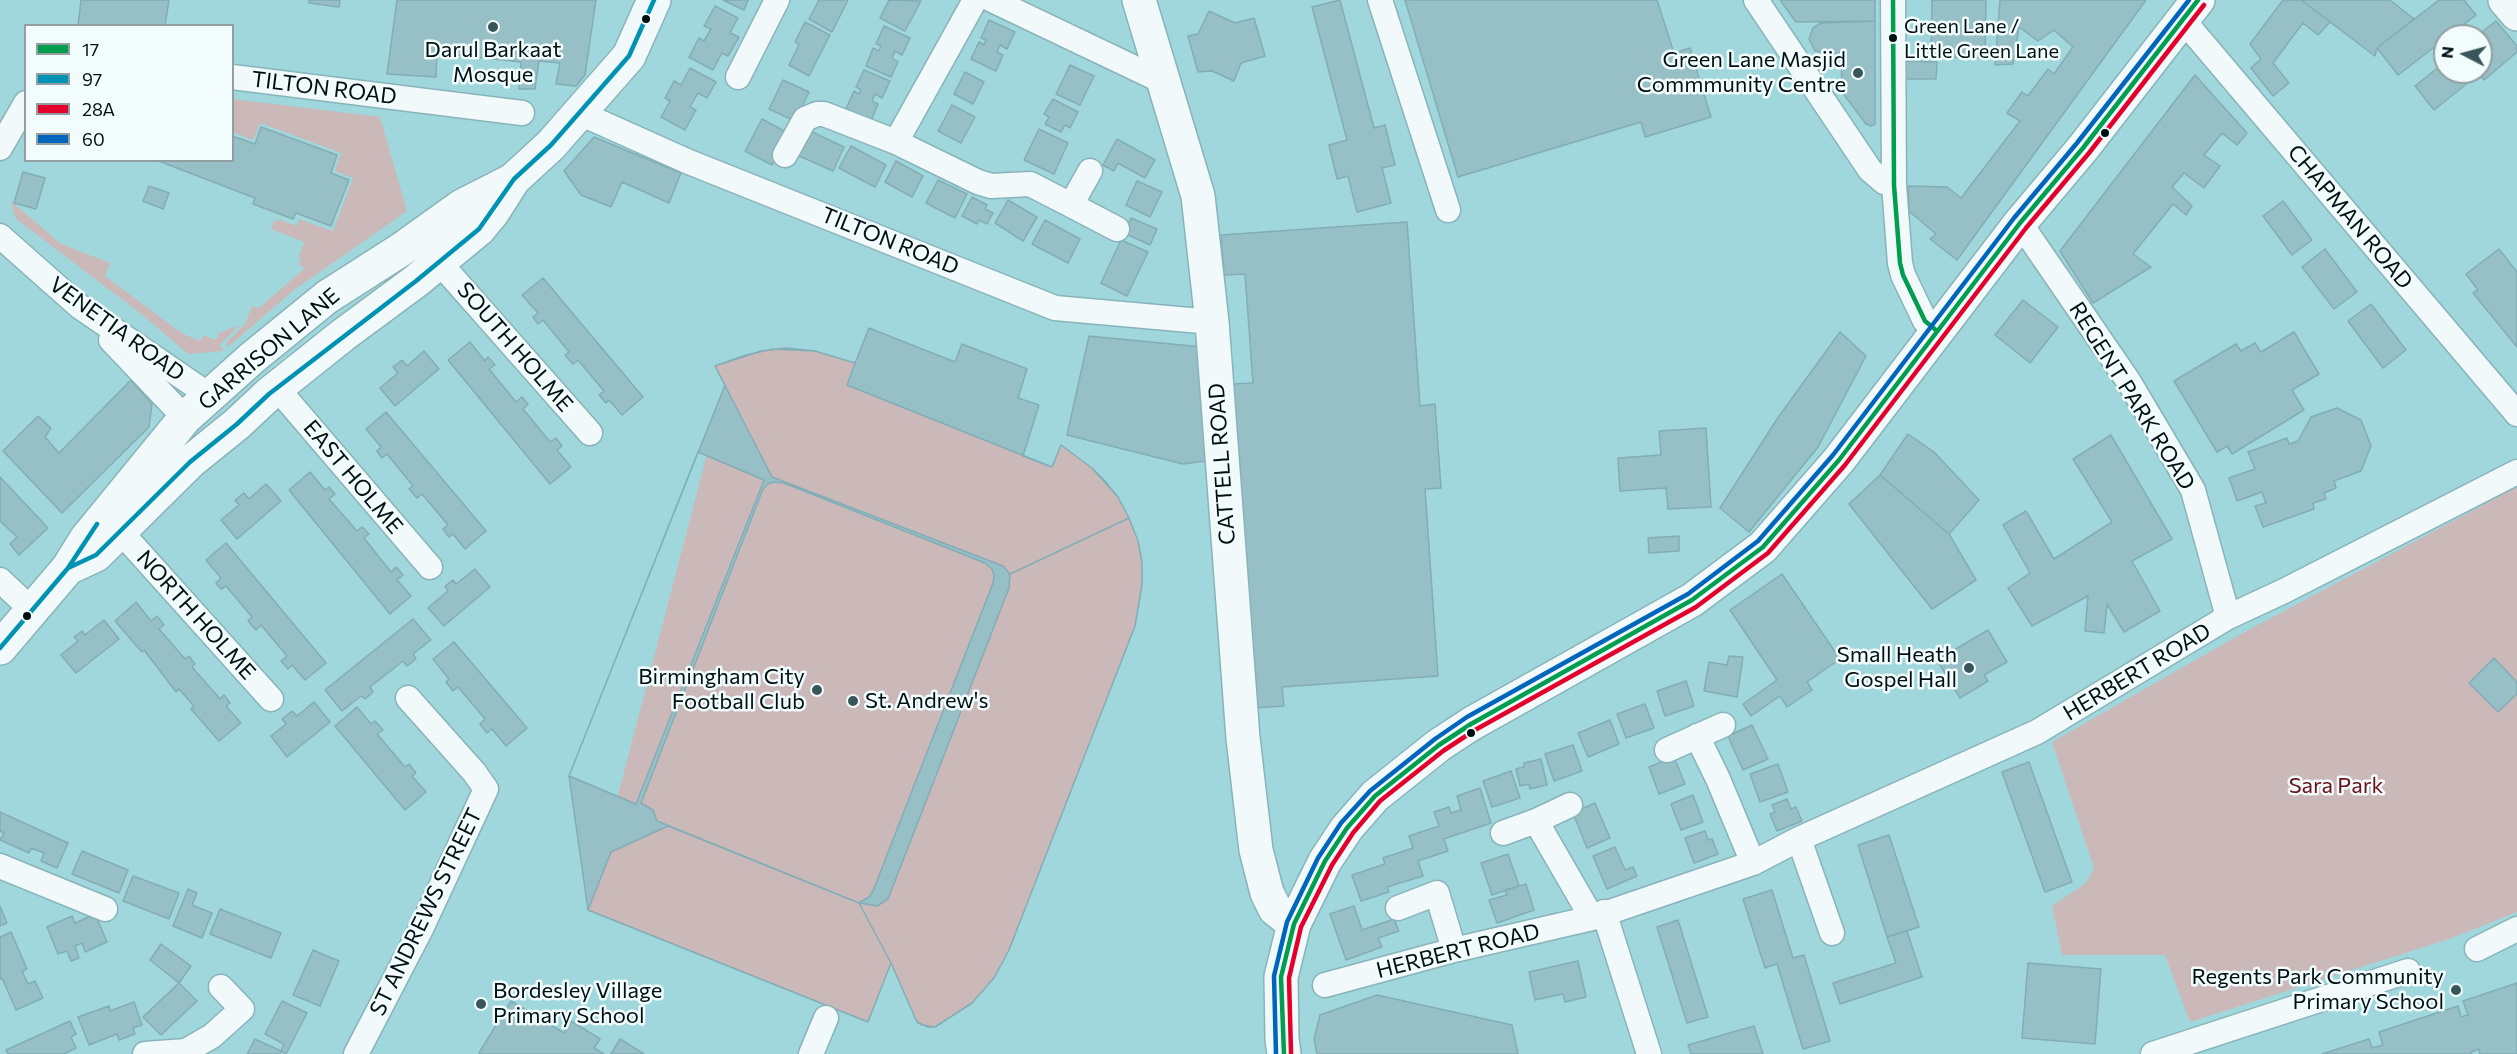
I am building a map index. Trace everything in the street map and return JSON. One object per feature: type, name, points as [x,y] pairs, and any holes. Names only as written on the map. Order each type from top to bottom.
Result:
[{"type":"street","name":"GARRISON LANE","points":[[68,568],[96,555],[190,462],[237,424],[276,387],[479,229],[514,179],[551,145],[629,56],[654,0]]},
{"type":"street","points":[[738,77],[777,0]]},
{"type":"street","points":[[896,142],[975,0]]},
{"type":"street","points":[[992,0],[1164,82]]},
{"type":"street","name":"CATTELL ROAD","points":[[1139,0],[1198,196],[1212,322],[1243,738],[1256,850],[1267,893],[1275,909],[1294,924]]},
{"type":"street","points":[[1380,0],[1448,210]]},
{"type":"street","points":[[1756,0],[1870,170],[1884,182],[1894,185]]},
{"type":"street","points":[[1893,0],[1894,185],[1898,248],[1903,275],[1925,321],[1937,331]]},
{"type":"street","points":[[2505,0],[2517,14]]},
{"type":"street","points":[[1284,1054],[1281,977],[1294,924],[1325,861],[1347,828],[1375,796],[1439,745],[1470,724],[1692,600],[1762,547],[1839,460],[2020,223],[2083,148],[2190,10]]},
{"type":"street","name":"CHAPMAN ROAD","points":[[2190,10],[2517,414]]},
{"type":"street","name":"TILTON ROAD","points":[[234,77],[522,113]]},
{"type":"street","points":[[0,148],[24,106]]},
{"type":"street","points":[[785,155],[801,124],[810,116],[824,114],[896,142],[978,182],[991,186],[1030,184],[1117,229]]},
{"type":"street","name":"TILTON ROAD","points":[[578,115],[688,162],[1054,308],[1212,322]]},
{"type":"street","points":[[1071,205],[1090,171]]},
{"type":"street","name":"GARRISON LANE","points":[[0,648],[68,568],[86,539],[185,418],[252,358],[327,297],[402,249],[462,206],[514,179]]},
{"type":"street","name":"REGENT PARK ROAD","points":[[2020,223],[2129,382],[2193,490],[2228,617]]},
{"type":"street","name":"VENETIA ROAD","points":[[0,236],[79,306],[210,396]]},
{"type":"street","name":"SOUTH HOLME","points":[[439,262],[590,433]]},
{"type":"street","points":[[79,306],[185,418]]},
{"type":"street","points":[[252,358],[276,387]]},
{"type":"street","name":"EAST HOLME","points":[[276,387],[429,567]]},
{"type":"street","points":[[210,396],[237,424]]},
{"type":"street","name":"HERBERT ROAD","points":[[1325,985],[1454,950],[1598,915],[1753,863],[1799,839],[2037,732],[2228,617],[2284,591],[2517,472]]},
{"type":"street","name":"NORTH HOLME","points":[[120,531],[271,699]]},
{"type":"street","points":[[0,580],[32,610]]},
{"type":"street","name":"ST ANDREWS STREET","points":[[356,1054],[421,929],[486,789],[474,772],[408,698]]},
{"type":"street","points":[[1667,750],[1723,725]]},
{"type":"street","points":[[1697,736],[1718,779],[1753,863]]},
{"type":"street","points":[[1503,833],[1536,821],[1569,805]]},
{"type":"street","points":[[1536,821],[1598,915],[1649,1054]]},
{"type":"street","points":[[1799,839],[1832,933]]},
{"type":"street","points":[[0,867],[105,909]]},
{"type":"street","points":[[1398,908],[1437,893],[1454,950]]},
{"type":"street","points":[[2477,948],[2517,929]]},
{"type":"street","points":[[2153,1054],[2408,971]]},
{"type":"street","points":[[146,1054],[186,1051],[212,1036],[242,1009],[221,987]]},
{"type":"street","points":[[811,1054],[826,1018]]},
{"type":"green space","points":[[234,99],[380,117],[407,211],[294,290],[228,347],[226,343],[245,324],[252,306],[259,308],[305,268],[299,265],[301,259],[298,258],[304,242],[271,229],[274,221],[277,222],[278,219],[297,226],[299,219],[333,231],[353,178],[335,171],[341,153],[260,123],[253,140],[234,132]]},
{"type":"green space","points":[[11,201],[61,244],[110,263],[105,276],[183,334],[200,341],[203,335],[216,340],[219,333],[239,325],[220,345],[224,351],[188,354],[140,313],[15,218]]},
{"type":"green space","name":"St. Andrew's","points":[[869,328],[955,362],[962,344],[1027,369],[1018,398],[1039,405],[1023,456],[1052,467],[1061,445],[1092,468],[1118,497],[1138,541],[1142,562],[1142,585],[1135,626],[1009,950],[994,978],[972,1003],[935,1027],[928,1027],[917,1022],[891,964],[868,1022],[588,910],[725,385],[715,366],[761,351],[786,348],[815,351],[855,363]]},
{"type":"green space","name":"Sara Park","points":[[2517,487],[2517,912],[2452,938],[2190,1022],[2165,955],[2062,955],[2052,906],[2086,883],[2094,868],[2052,742],[2241,634]]},
{"type":"building","points":[[81,0],[169,0],[165,24],[78,24]]},
{"type":"building","points":[[309,0],[340,0],[339,7],[309,3]]},
{"type":"building","name":"Darul Barkaat Mosque","points":[[397,0],[596,0],[585,75],[576,86],[556,84],[560,63],[539,61],[535,89],[519,89],[521,62],[437,53],[436,77],[387,74]]},
{"type":"building","points":[[723,0],[748,0],[744,10]]},
{"type":"building","points":[[819,0],[848,0],[832,32],[809,19]]},
{"type":"building","points":[[889,0],[921,1],[905,31],[880,18]]},
{"type":"building","points":[[1340,0],[1374,128],[1385,125],[1395,165],[1382,168],[1391,203],[1357,212],[1348,176],[1337,179],[1329,145],[1347,140],[1312,7]]},
{"type":"building","points":[[1405,0],[1657,0],[1674,53],[1690,48],[1711,117],[1645,137],[1641,122],[1458,177]]},
{"type":"building","points":[[1780,0],[1875,0],[1875,21],[1796,22]]},
{"type":"building","points":[[1932,0],[1986,0],[1985,58],[1931,57]]},
{"type":"building","points":[[2000,0],[2146,0],[1957,260],[1930,239],[1936,234],[1909,211],[1908,186],[1947,187],[1961,198],[2020,121],[2007,113],[2022,92],[2028,96],[2048,69],[2054,74],[2073,47],[2054,30],[2038,41],[2019,27],[2013,64],[1995,65]]},
{"type":"building","points":[[2283,0],[2301,0],[2330,22],[2318,35],[2303,23],[2273,63],[2289,83],[2273,96],[2251,68],[2261,59],[2250,44]]},
{"type":"building","points":[[2301,0],[2390,0],[2414,19],[2377,48],[2375,56]]},
{"type":"building","points":[[2439,0],[2464,0],[2476,15],[2464,24],[2433,24],[2433,48],[2398,75],[2377,48]]},
{"type":"building","points":[[715,6],[738,18],[730,33],[739,37],[728,56],[722,53],[713,70],[689,57],[699,38],[704,41],[711,29],[704,26]]},
{"type":"building","points":[[1209,11],[1235,23],[1254,18],[1265,56],[1241,63],[1234,81],[1212,71],[1198,72],[1188,36],[1198,34]]},
{"type":"building","points":[[989,20],[1015,32],[1007,49],[1000,45],[997,52],[1003,55],[996,71],[971,59],[979,42],[984,45],[986,40],[981,38]]},
{"type":"building","name":"Green Lane Masjid Commmunity Centre","points":[[1875,21],[1875,124],[1871,126],[1866,124],[1842,92],[1841,54],[1815,51],[1809,39],[1813,28],[1821,23]]},
{"type":"building","points":[[2496,21],[2517,46],[2517,52],[2493,72],[2493,24]]},
{"type":"building","points":[[805,22],[830,35],[809,76],[789,65],[799,45],[795,42]]},
{"type":"building","points":[[884,26],[910,38],[902,55],[895,51],[892,58],[898,62],[891,77],[866,66],[873,48],[879,51],[881,46],[876,44]]},
{"type":"building","points":[[1903,61],[1937,62],[1936,79],[1902,79]]},
{"type":"building","points":[[1070,65],[1094,76],[1080,105],[1056,94]]},
{"type":"building","points":[[690,68],[716,82],[707,98],[698,93],[690,107],[696,110],[685,130],[661,117],[670,101],[665,98],[674,81],[681,85]]},
{"type":"building","points":[[864,70],[890,81],[882,98],[875,94],[872,101],[878,104],[871,121],[846,109],[854,91],[859,94],[861,90],[856,87]]},
{"type":"building","points":[[965,72],[984,82],[973,104],[954,94]]},
{"type":"building","points":[[2433,72],[2433,84],[2466,84],[2434,110],[2415,86]]},
{"type":"building","points":[[2195,75],[2247,133],[2237,145],[2222,133],[2204,155],[2220,166],[2204,188],[2184,173],[2172,187],[2192,206],[2186,215],[2173,204],[2133,254],[2151,267],[2093,303],[2060,251]]},
{"type":"building","points":[[783,80],[809,92],[795,121],[769,109]]},
{"type":"building","points":[[1053,99],[1078,112],[1070,128],[1065,125],[1061,132],[1045,124],[1049,117],[1044,114]]},
{"type":"building","points":[[952,105],[975,117],[961,143],[938,131]]},
{"type":"building","points":[[762,119],[788,133],[772,165],[745,151]]},
{"type":"building","points":[[261,127],[337,155],[331,173],[349,180],[331,226],[296,213],[293,219],[253,204],[255,198],[161,162],[234,162],[234,137],[255,144]]},
{"type":"building","points":[[1039,129],[1068,143],[1054,174],[1024,160]]},
{"type":"building","points":[[808,130],[844,147],[833,171],[797,155]]},
{"type":"building","points":[[594,137],[681,173],[669,203],[622,182],[611,207],[581,195],[564,171]]},
{"type":"building","points":[[1117,139],[1155,160],[1145,178],[1118,163],[1114,171],[1103,165]]},
{"type":"building","points":[[851,146],[886,165],[875,187],[839,168]]},
{"type":"building","points":[[896,161],[923,176],[912,197],[885,182]]},
{"type":"building","points":[[23,172],[45,178],[36,209],[14,203]]},
{"type":"building","points":[[938,180],[967,194],[955,218],[926,203]]},
{"type":"building","points":[[1137,181],[1162,192],[1150,217],[1126,205]]},
{"type":"building","points":[[149,186],[169,193],[163,209],[143,201]]},
{"type":"building","points":[[972,197],[987,205],[985,209],[993,213],[987,224],[979,220],[977,224],[962,216]]},
{"type":"building","points":[[1008,200],[1037,217],[1023,241],[995,223]]},
{"type":"building","points":[[2283,201],[2312,240],[2292,255],[2263,216]]},
{"type":"building","points":[[1131,218],[1157,229],[1150,245],[1124,233]]},
{"type":"building","points":[[1045,220],[1080,239],[1068,263],[1032,244]]},
{"type":"building","points":[[1407,222],[1420,406],[1435,404],[1441,488],[1425,489],[1438,676],[1282,687],[1284,706],[1255,708],[1232,384],[1253,383],[1245,274],[1224,275],[1221,235]]},
{"type":"building","points":[[1121,240],[1148,252],[1127,296],[1101,283]]},
{"type":"building","points":[[2325,249],[2357,292],[2334,309],[2302,267]]},
{"type":"building","points":[[2499,249],[2517,272],[2517,347],[2473,293],[2478,290],[2466,274]]},
{"type":"building","points":[[543,278],[643,397],[622,415],[609,400],[606,403],[599,395],[604,391],[578,360],[573,364],[565,355],[569,352],[543,320],[538,324],[533,317],[538,313],[522,295]]},
{"type":"building","points":[[2023,300],[2058,327],[2030,363],[1995,335]]},
{"type":"building","points":[[2371,304],[2406,350],[2383,368],[2348,321]]},
{"type":"building","name":"St. Andrew's","points":[[869,328],[955,362],[962,344],[1027,369],[1018,398],[1039,405],[1023,456],[1052,467],[1061,445],[1092,468],[1118,497],[1138,541],[1142,562],[1142,585],[1135,626],[1009,950],[994,978],[972,1003],[935,1027],[928,1027],[917,1022],[891,963],[868,1022],[588,910],[569,776],[725,385],[715,366],[761,351],[786,348],[815,351],[855,363]],"holes":[[[774,482],[784,483],[985,563],[992,569],[994,575],[993,583],[873,891],[869,897],[859,903],[657,821],[653,810],[641,803],[763,489]]]},
{"type":"building","points":[[1840,332],[1866,356],[1818,447],[1749,532],[1720,508],[1777,419]]},
{"type":"building","points":[[2294,332],[2319,374],[2292,390],[2304,410],[2232,454],[2227,446],[2217,452],[2174,381],[2236,344],[2241,351],[2255,343],[2261,352]]},
{"type":"building","points":[[1089,336],[1202,347],[1213,460],[1183,464],[1067,435]]},
{"type":"building","points":[[470,342],[485,361],[488,357],[495,365],[489,369],[516,402],[522,397],[528,404],[523,409],[550,442],[556,438],[562,446],[557,450],[571,467],[550,484],[448,360]]},
{"type":"building","points":[[773,349],[815,351],[855,363],[847,385],[1052,467],[1061,445],[1104,480],[1118,497],[1129,518],[1010,574],[1003,566],[772,477],[715,366],[746,355]]},
{"type":"building","points":[[424,351],[439,369],[395,406],[380,388],[398,373],[393,367],[402,360],[407,366]]},
{"type":"building","points":[[131,380],[152,404],[149,427],[62,513],[3,451],[38,416],[51,428],[45,437],[59,453]]},
{"type":"building","points":[[2337,408],[2361,420],[2371,446],[2361,471],[2334,481],[2336,488],[2324,493],[2326,499],[2313,503],[2314,509],[2263,527],[2255,506],[2266,503],[2262,492],[2237,501],[2229,478],[2255,469],[2248,452],[2287,438],[2289,444],[2298,441],[2311,417]]},
{"type":"building","points":[[386,412],[486,531],[465,549],[453,534],[449,537],[443,529],[448,525],[422,494],[417,498],[409,489],[413,486],[387,454],[382,458],[377,451],[381,447],[366,429]]},
{"type":"building","points":[[1706,428],[1711,507],[1668,509],[1666,488],[1620,491],[1618,458],[1661,455],[1659,431]]},
{"type":"building","points":[[1908,434],[1934,452],[1979,500],[1949,534],[1880,475]]},
{"type":"building","points":[[2111,435],[2172,539],[2132,561],[2160,611],[2124,632],[2107,604],[2104,633],[2085,631],[2088,596],[2032,626],[2008,588],[2030,573],[2003,525],[2026,511],[2054,559],[2112,522],[2073,459]]},
{"type":"building","points":[[698,452],[764,480],[636,804],[569,776]]},
{"type":"building","points":[[310,472],[325,490],[329,487],[335,494],[329,499],[357,531],[362,527],[369,534],[364,538],[391,572],[396,567],[403,575],[397,580],[411,596],[390,614],[289,490]]},
{"type":"building","points":[[1880,475],[1949,534],[1976,580],[1932,609],[1849,504]]},
{"type":"building","points":[[0,477],[48,528],[19,555],[10,544],[17,537],[0,521]]},
{"type":"building","points":[[266,484],[281,501],[237,539],[221,520],[239,505],[235,500],[244,493],[249,499]]},
{"type":"building","points":[[1129,518],[1138,541],[1142,562],[1142,585],[1135,626],[1009,950],[994,978],[972,1003],[935,1027],[922,1025],[917,1022],[891,963],[859,903],[877,906],[888,899],[1009,588],[1010,574]]},
{"type":"building","points":[[1679,536],[1679,551],[1649,553],[1648,538]]},
{"type":"building","points":[[226,543],[326,663],[305,680],[292,665],[288,669],[281,661],[287,656],[261,625],[256,630],[248,621],[252,617],[226,586],[221,589],[216,583],[221,578],[206,560]]},
{"type":"building","points":[[475,569],[490,587],[444,626],[428,608],[448,591],[445,586],[453,580],[456,584]]},
{"type":"building","points":[[1782,574],[1840,659],[1807,682],[1812,690],[1787,707],[1780,696],[1751,716],[1743,704],[1777,680],[1730,610]]},
{"type":"building","points":[[136,602],[151,621],[157,616],[164,625],[159,629],[185,659],[189,656],[195,664],[192,667],[220,699],[224,695],[230,703],[226,706],[241,723],[219,741],[191,709],[194,706],[179,689],[176,692],[144,650],[142,652],[115,621]]},
{"type":"building","points":[[413,619],[431,640],[413,654],[416,659],[407,666],[403,661],[370,687],[373,692],[365,699],[361,696],[342,711],[325,690]]},
{"type":"building","points":[[104,620],[119,639],[76,673],[61,655],[78,641],[74,637],[82,631],[85,635]]},
{"type":"building","name":"Small Heath Gospel Hall","points":[[1988,630],[2007,662],[1984,675],[1988,681],[1960,698],[1937,660]]},
{"type":"building","points":[[454,642],[527,728],[506,746],[492,729],[487,733],[480,724],[485,719],[458,687],[453,691],[446,682],[449,679],[433,659]]},
{"type":"building","points":[[1729,656],[1743,657],[1737,697],[1704,691],[1709,662],[1727,665]]},
{"type":"building","points":[[2494,658],[2517,682],[2517,694],[2498,712],[2469,683]]},
{"type":"building","points":[[1686,681],[1694,706],[1665,716],[1657,691]]},
{"type":"building","points":[[314,702],[330,722],[287,757],[271,736],[286,724],[282,719],[292,711],[297,716]]},
{"type":"building","points":[[1645,704],[1654,728],[1626,738],[1617,714]]},
{"type":"building","points":[[357,707],[371,724],[375,721],[383,730],[377,734],[405,767],[409,764],[416,773],[412,776],[426,792],[405,810],[335,726]]},
{"type":"building","points":[[1610,720],[1619,744],[1588,757],[1578,733]]},
{"type":"building","points":[[1752,725],[1768,759],[1743,770],[1728,736]]},
{"type":"building","points":[[1573,745],[1582,771],[1554,781],[1545,754]]},
{"type":"building","points":[[1674,757],[1685,784],[1659,794],[1649,767]]},
{"type":"building","points":[[1541,759],[1547,785],[1530,789],[1529,784],[1520,786],[1516,769],[1524,767],[1524,763]]},
{"type":"building","points":[[2029,762],[2072,882],[2045,892],[2002,772]]},
{"type":"building","points":[[1778,764],[1788,792],[1760,802],[1750,774]]},
{"type":"building","points":[[1511,771],[1520,798],[1492,807],[1483,781]]},
{"type":"building","points":[[1480,788],[1491,823],[1444,839],[1448,851],[1418,861],[1423,876],[1387,887],[1389,892],[1361,901],[1352,875],[1385,864],[1383,858],[1413,848],[1409,836],[1439,826],[1434,812],[1449,807],[1451,813],[1461,810],[1457,796]]},
{"type":"building","points":[[1693,795],[1703,822],[1681,830],[1671,804]]},
{"type":"building","points":[[1787,799],[1791,809],[1796,807],[1802,821],[1777,831],[1770,814],[1775,812],[1772,805]]},
{"type":"building","points":[[1595,803],[1610,838],[1587,848],[1573,813]]},
{"type":"building","points":[[0,812],[68,843],[57,868],[41,861],[44,853],[31,848],[29,853],[0,840],[4,833],[0,831]]},
{"type":"building","points":[[668,826],[859,903],[891,963],[868,1022],[588,910],[611,852]]},
{"type":"building","points":[[1705,831],[1708,840],[1712,839],[1718,854],[1694,863],[1685,838]]},
{"type":"building","points":[[1889,835],[1919,927],[1887,937],[1858,845]]},
{"type":"building","points":[[1615,847],[1625,870],[1633,867],[1637,876],[1607,889],[1593,856]]},
{"type":"building","points":[[82,851],[128,870],[119,893],[72,874]]},
{"type":"building","points":[[1508,854],[1519,886],[1492,895],[1481,863]]},
{"type":"building","points":[[133,876],[179,893],[169,919],[123,901]]},
{"type":"building","points":[[1526,884],[1534,910],[1497,923],[1489,900],[1507,895],[1505,890]]},
{"type":"building","points":[[188,889],[197,893],[192,905],[212,913],[202,938],[173,926]]},
{"type":"building","points":[[1772,890],[1793,958],[1804,955],[1830,1041],[1803,1049],[1777,964],[1765,968],[1743,899]]},
{"type":"building","points":[[0,906],[7,923],[0,926]]},
{"type":"building","points":[[1354,906],[1362,930],[1394,919],[1399,931],[1378,938],[1382,947],[1346,960],[1330,914]]},
{"type":"building","points":[[220,909],[281,933],[271,958],[210,934]]},
{"type":"building","points":[[95,914],[107,942],[85,952],[82,943],[75,946],[79,958],[71,961],[67,951],[58,954],[47,927],[72,916],[75,923]]},
{"type":"building","points":[[1678,920],[1708,1017],[1687,1023],[1657,927]]},
{"type":"building","points":[[1907,931],[1922,977],[1840,1004],[1833,983],[1896,963],[1887,937]]},
{"type":"building","points":[[11,932],[27,969],[22,971],[28,984],[35,981],[43,998],[16,1010],[2,978],[0,979],[0,937]]},
{"type":"building","points":[[161,944],[191,966],[179,983],[150,960]]},
{"type":"building","points":[[313,950],[339,961],[320,1006],[293,995]]},
{"type":"building","points":[[1578,961],[1586,997],[1565,1002],[1563,994],[1535,1000],[1529,972]]},
{"type":"building","points":[[2028,963],[2101,969],[2095,1044],[2022,1038]]},
{"type":"building","points":[[179,983],[197,1001],[161,1035],[143,1017]]},
{"type":"building","points":[[2517,983],[2517,1054],[2480,1054],[2479,1049],[2471,1052],[2472,1054],[2322,1054],[2369,1039],[2372,1048],[2383,1045],[2379,1032],[2458,1006],[2461,1017],[2468,1015],[2463,1001]]},
{"type":"building","points":[[1377,995],[1512,1025],[1518,1054],[1317,1054],[1314,1039],[1320,1015]]},
{"type":"building","points":[[282,1001],[307,1013],[286,1054],[281,1051],[284,1044],[265,1034]]},
{"type":"building","points":[[511,1001],[564,1033],[571,1021],[600,1039],[594,1048],[604,1054],[479,1053]]},
{"type":"building","points":[[134,1002],[142,1025],[133,1028],[135,1034],[119,1040],[117,1034],[89,1045],[78,1017],[109,1006],[110,1011]]},
{"type":"building","points":[[70,1021],[76,1034],[71,1037],[76,1048],[64,1054],[8,1054],[6,1050]]},
{"type":"building","points":[[1754,1026],[1763,1054],[1691,1054],[1688,1045]]},
{"type":"building","points":[[255,1039],[281,1051],[280,1054],[247,1054]]},
{"type":"building","points":[[620,1039],[644,1054],[611,1054]]},
{"type":"transit line","name":"97","points":[[68,568],[96,555],[190,462],[237,424],[269,394],[416,281],[479,229],[514,179],[551,145],[629,56],[654,0]]},
{"type":"transit line","name":"17","points":[[1893,0],[1894,185],[1900,263],[1903,275],[1925,321],[1937,331]]},
{"type":"transit line","name":"60","points":[[1276,1054],[1274,976],[1287,922],[1318,858],[1341,823],[1370,791],[1435,739],[1467,717],[1688,594],[1758,541],[1833,455],[2014,218],[2077,143],[2189,0]]},
{"type":"transit line","name":"17","points":[[1284,1054],[1281,977],[1294,924],[1325,861],[1347,828],[1375,796],[1439,745],[1471,724],[1692,600],[1763,547],[1839,460],[2020,223],[2083,148],[2198,0]]},
{"type":"transit line","name":"28A","points":[[1291,1053],[1289,978],[1301,927],[1332,865],[1353,833],[1380,801],[1443,751],[1475,730],[1696,607],[1768,553],[1845,465],[2026,228],[2089,153],[2204,5]]},
{"type":"transit line","name":"97","points":[[0,648],[68,568],[97,524]]},
{"type":"place","name":"Darul Barkaat Mosque","points":[[493,27]]},
{"type":"place","name":"Green Lane / Little Green Lane","points":[[1893,38]]},
{"type":"place","name":"Green Lane Masjid Commmunity Centre","points":[[1858,73]]},
{"type":"place","name":"Small Heath Gospel Hall","points":[[1969,668]]},
{"type":"place","name":"Birmingham City Football Club","points":[[817,690]]},
{"type":"place","name":"St. Andrew's","points":[[853,701]]},
{"type":"place","name":"Regents Park Community Primary School","points":[[2456,990]]},
{"type":"place","name":"Bordesley Village Primary School","points":[[481,1004]]}]
